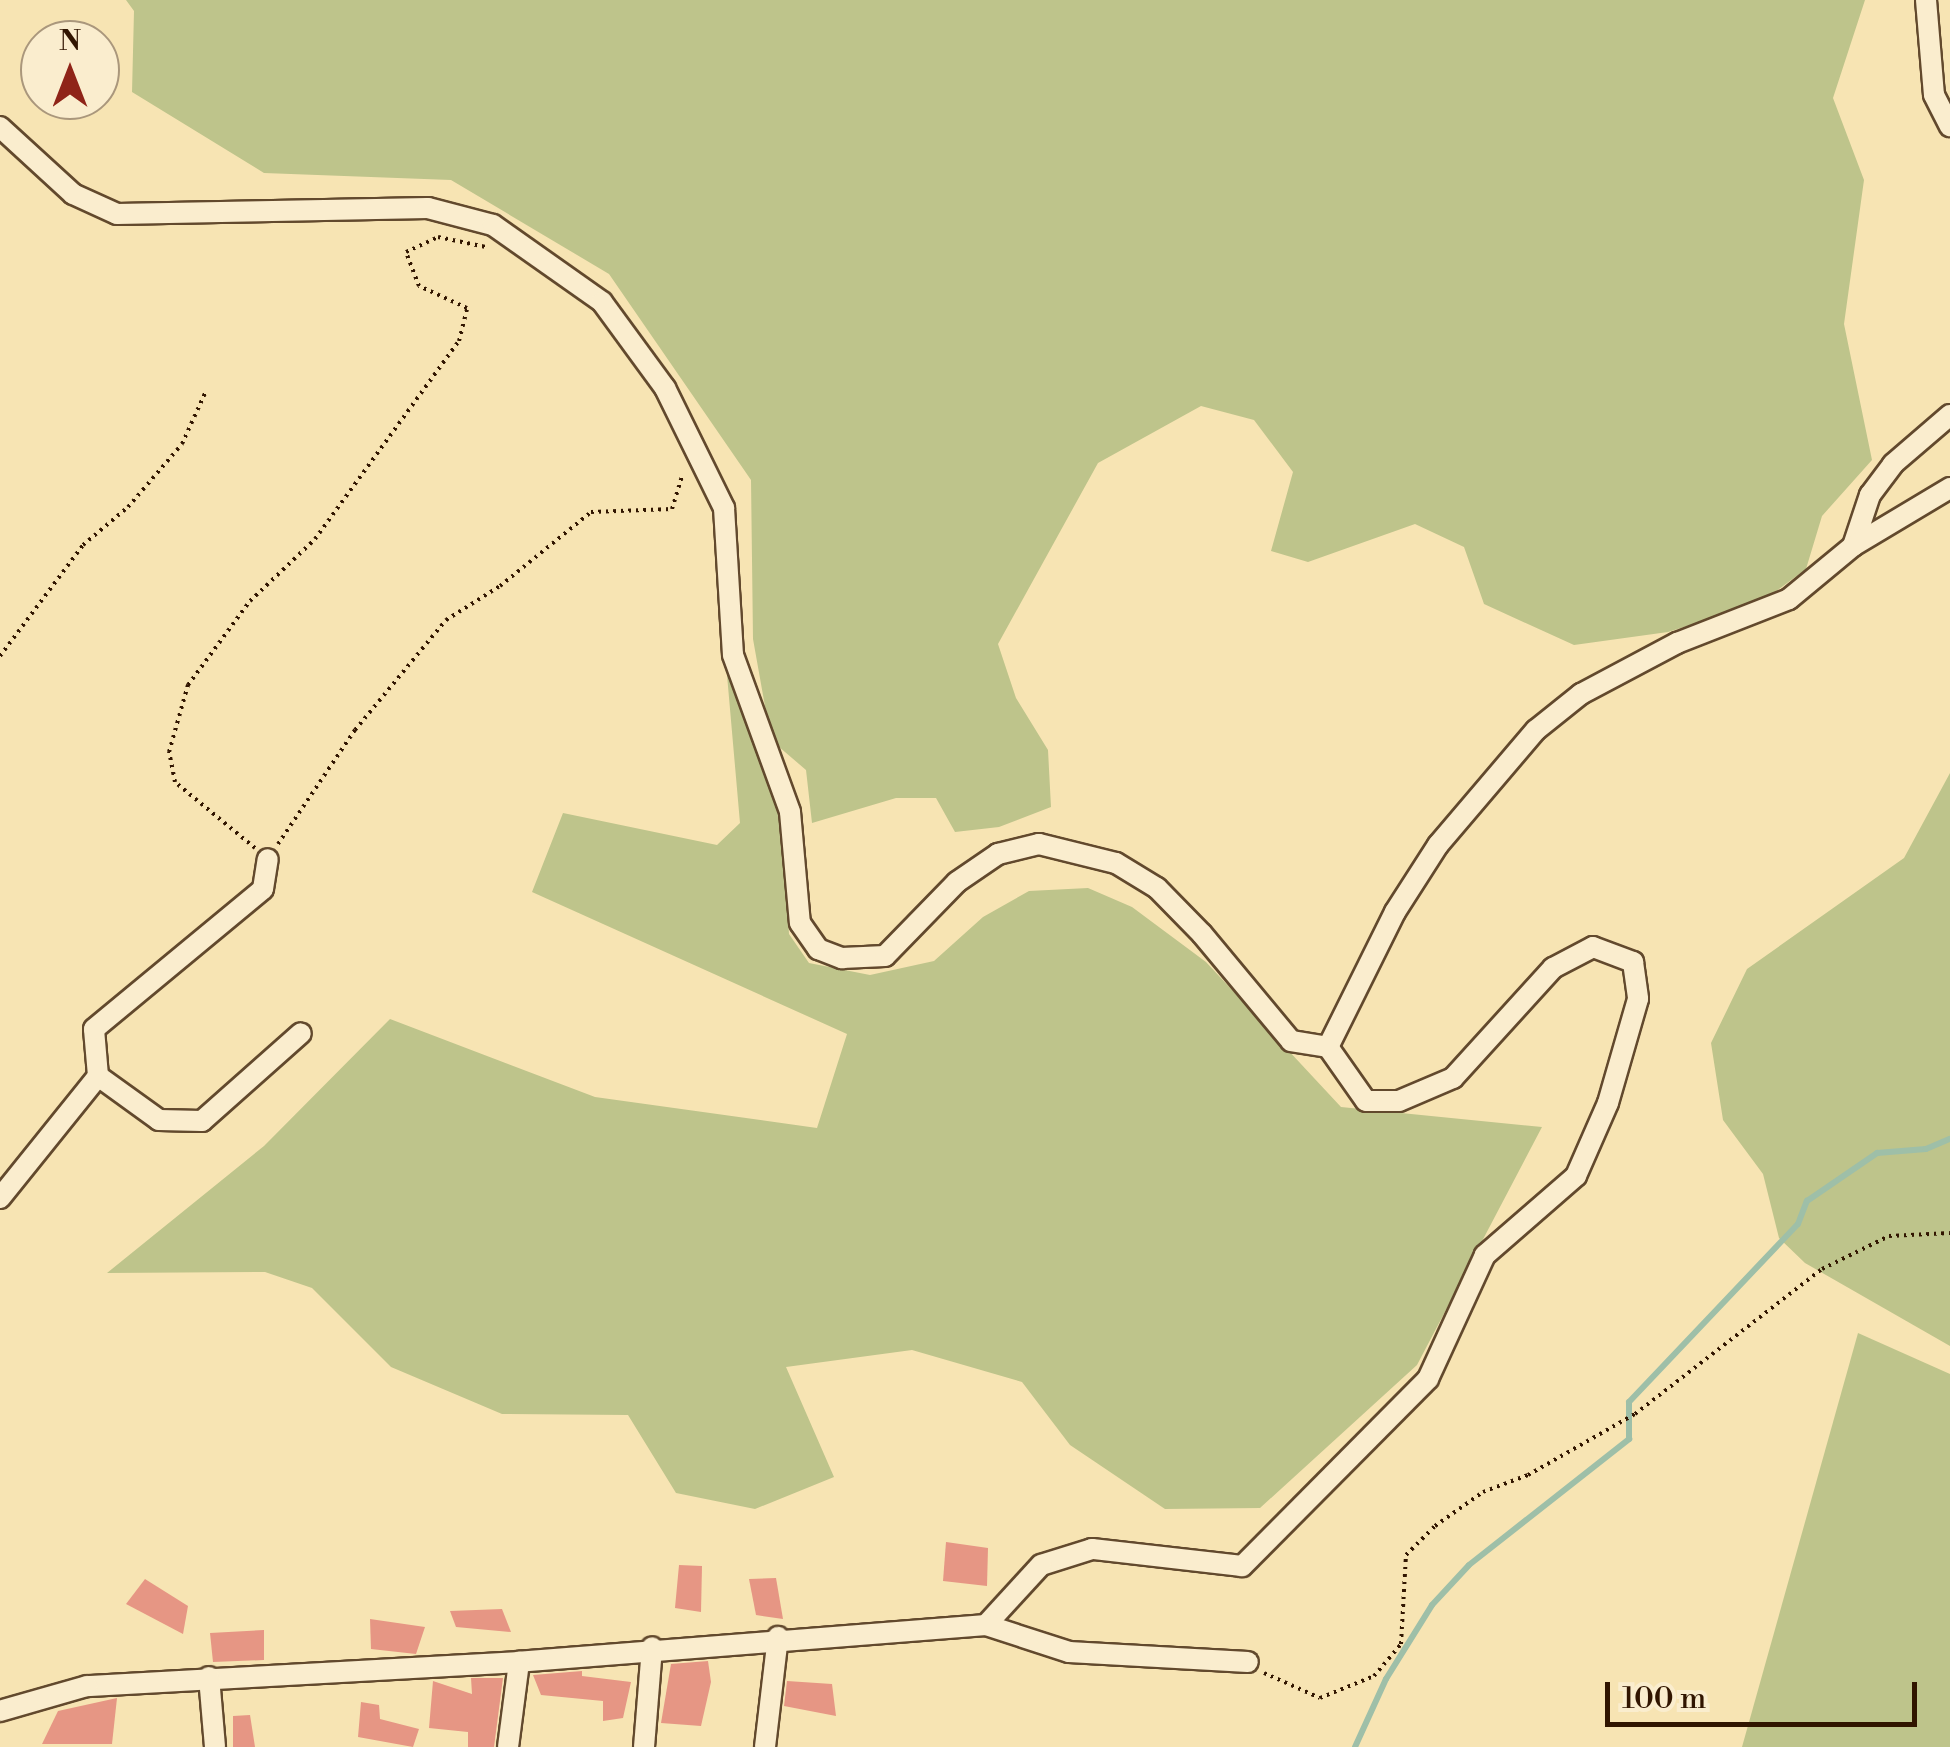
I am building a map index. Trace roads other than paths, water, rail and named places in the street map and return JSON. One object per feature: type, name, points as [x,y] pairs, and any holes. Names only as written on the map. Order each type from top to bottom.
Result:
[{"type":"street","points":[[1926,0],[1934,95],[1950,126]]},
{"type":"street","points":[[0,127],[74,194],[117,214],[373,205],[428,208],[493,225],[602,302],[665,388],[698,448],[724,508],[733,655],[790,812],[800,923],[818,950],[842,958],[884,956],[957,882],[998,854],[1039,844],[1116,863],[1158,888],[1202,934],[1290,1042],[1328,1047],[1366,1101],[1399,1101],[1454,1078],[1553,968],[1593,947],[1633,962],[1638,998],[1608,1104],[1576,1176],[1486,1255],[1428,1378],[1388,1425],[1318,1484],[1242,1566],[1092,1549],[1040,1564],[986,1624]]},
{"type":"street","points":[[1852,546],[1870,495],[1893,464],[1950,415]]},
{"type":"street","points":[[1328,1047],[1395,912],[1438,845],[1536,730],[1581,694],[1677,643],[1789,599],[1852,546],[1950,488]]},
{"type":"street","points":[[0,1198],[98,1076],[94,1028],[263,889],[268,858]]},
{"type":"street","points":[[98,1076],[159,1120],[202,1121],[301,1033]]},
{"type":"street","points":[[0,1711],[87,1686],[519,1662],[652,1647],[986,1624],[1069,1652],[1248,1662]]},
{"type":"street","points":[[765,1747],[778,1637]]},
{"type":"street","points":[[644,1747],[652,1647]]},
{"type":"street","points":[[508,1747],[519,1662]]},
{"type":"street","points":[[209,1677],[215,1747]]},
{"type":"waterway","points":[[1355,1747],[1386,1679],[1432,1605],[1469,1565],[1629,1439],[1629,1402],[1798,1224],[1807,1201],[1877,1153],[1926,1149],[1950,1139]]}]
